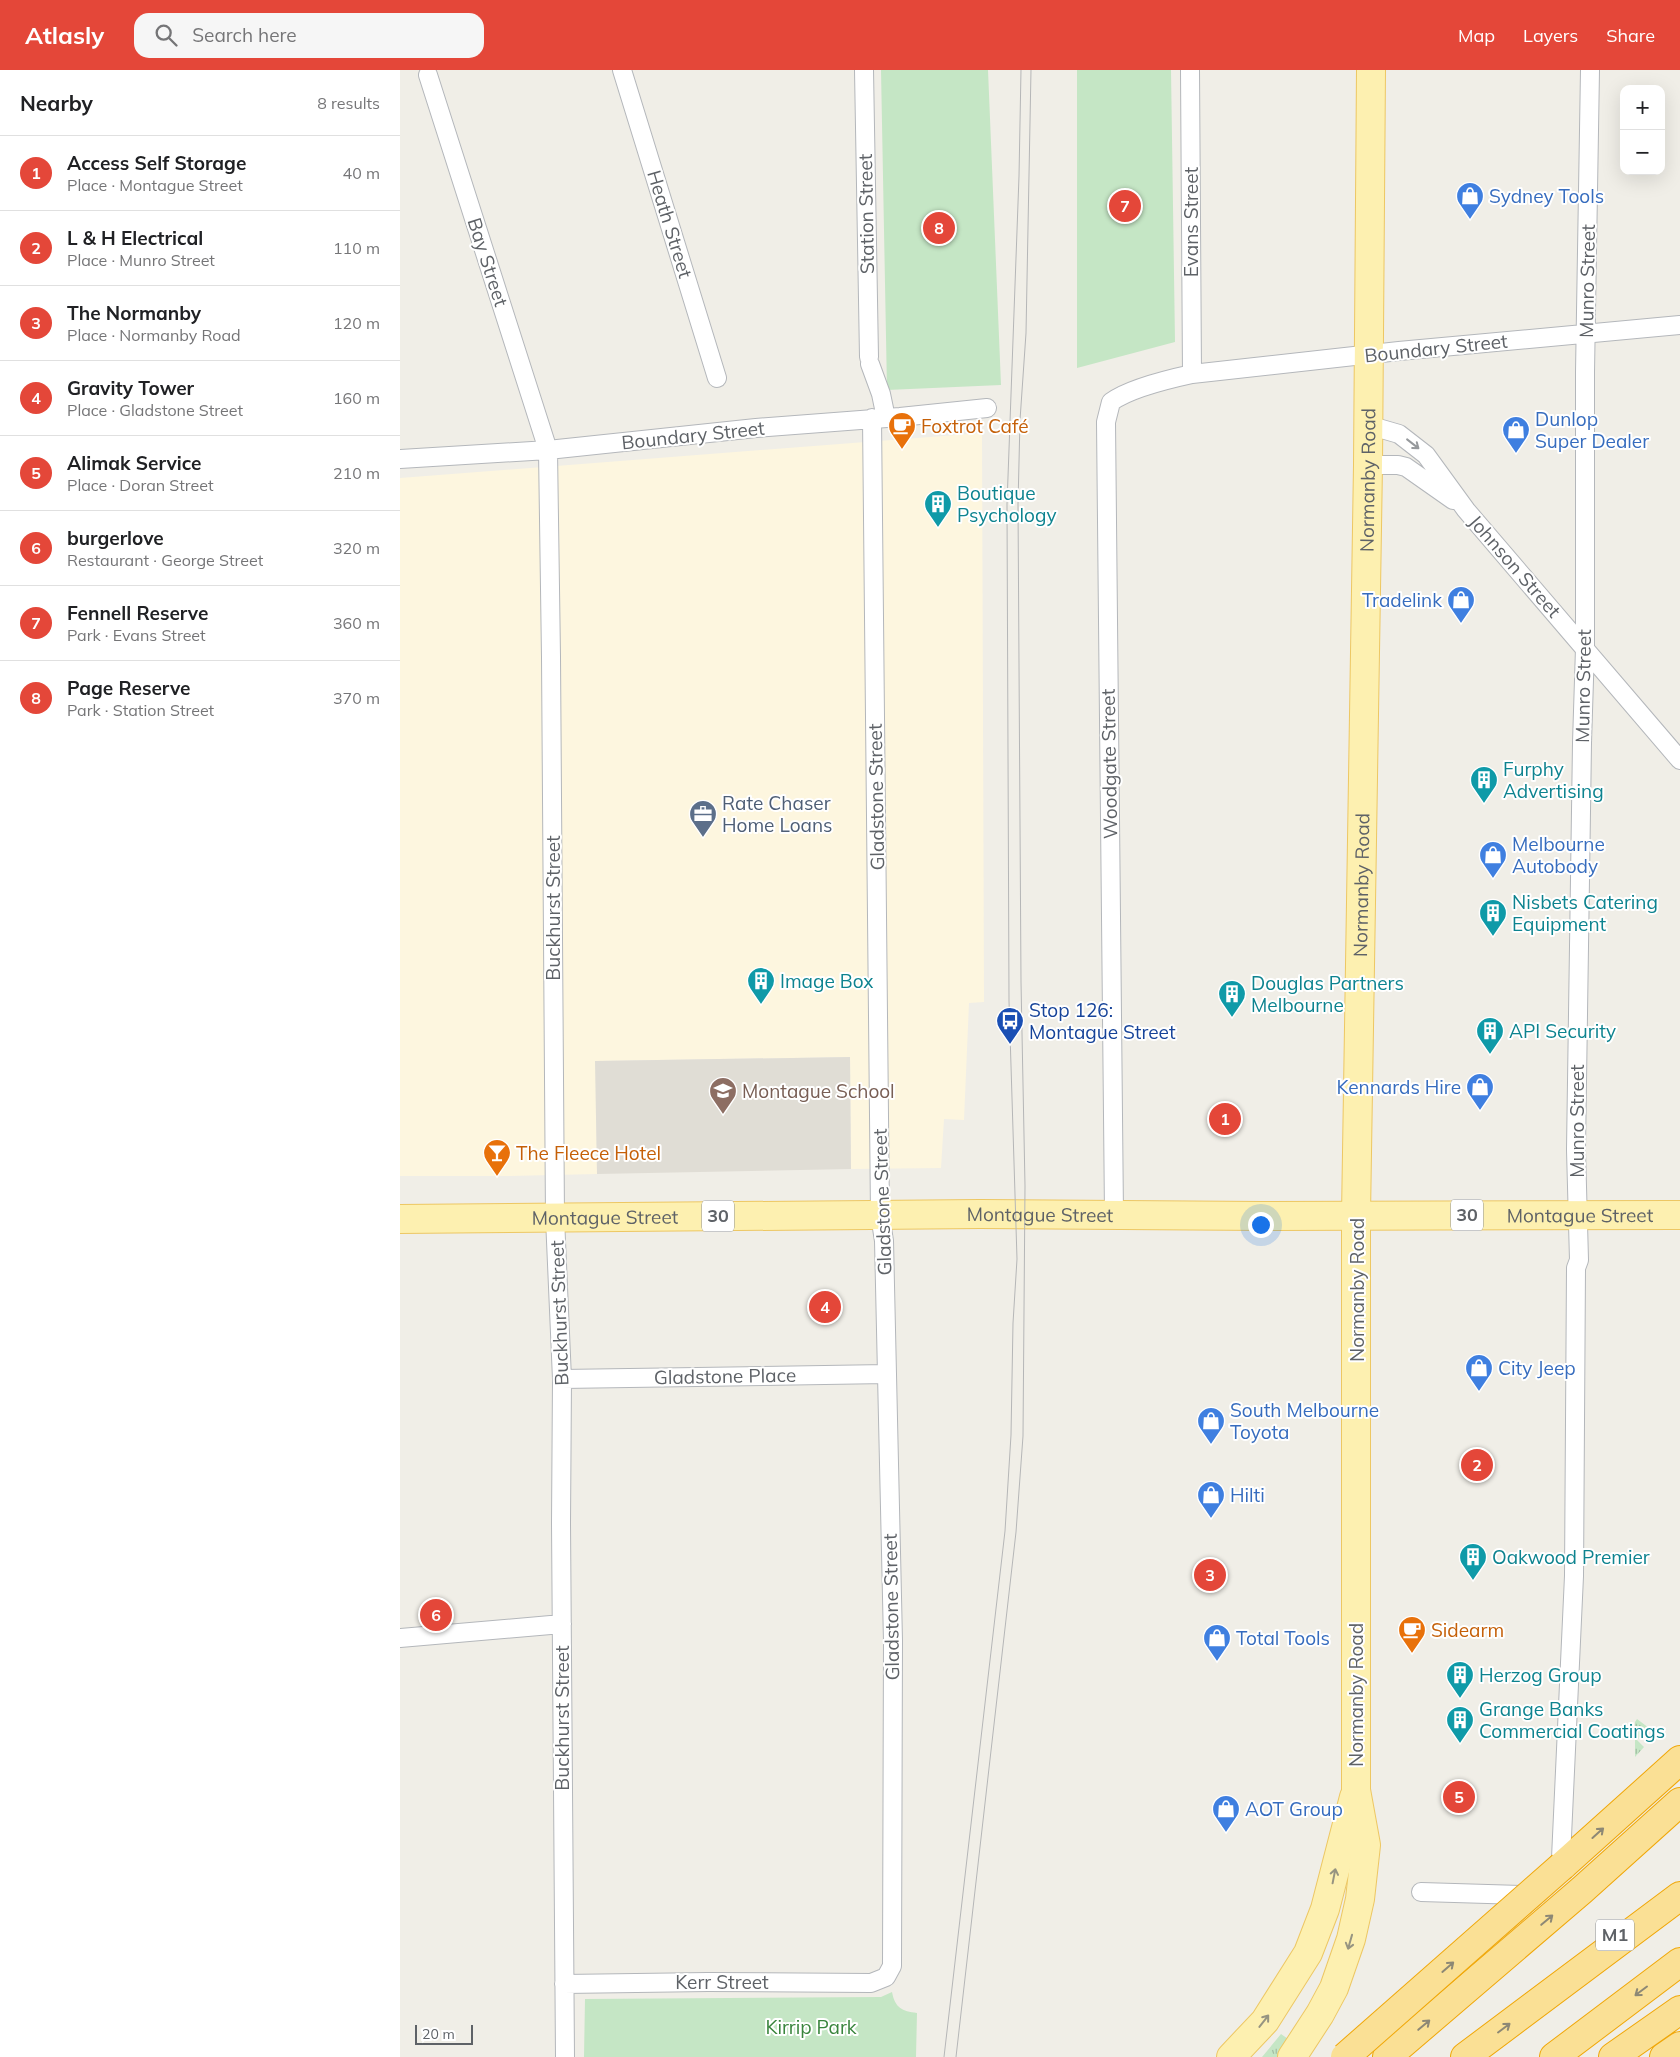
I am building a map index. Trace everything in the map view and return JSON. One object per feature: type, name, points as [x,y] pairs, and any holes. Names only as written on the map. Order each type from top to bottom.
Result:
[{"type":"highway","points":[[1345,2057],[1680,1760]]},
{"type":"highway","points":[[1387,2057],[1582,1890],[1680,1802]]},
{"type":"highway","name":"M1","points":[[1550,1993],[1680,1877]]},
{"type":"highway","name":"M1","points":[[1465,2057],[1680,1896]]},
{"type":"highway","points":[[1554,2057],[1680,1962]]},
{"type":"highway","points":[[1613,2057],[1680,2010]]},
{"type":"highway","points":[[1664,2057],[1680,2046]]},
{"type":"main road","name":"Normanby Road","points":[[1292,2057],[1320,2014],[1334,1988],[1351,1939],[1360,1899],[1366,1845],[1356,1790],[1356,1215],[1368,465],[1371,70]]},
{"type":"main road","name":"Montague Street","points":[[400,1219],[1114,1214],[1680,1215]]},
{"type":"main road","name":"Normanby Road","points":[[1231,2057],[1259,2028],[1279,2001],[1313,1942],[1325,1909],[1356,1790]]},
{"type":"street","name":"Heath Street","points":[[622,70],[717,378]]},
{"type":"street","name":"Station Street","points":[[864,70],[868,347],[870,360],[881,394],[879,418]]},
{"type":"street","name":"Evans Street","points":[[1190,70],[1192,374]]},
{"type":"street","name":"Munro Street","points":[[1420,1892],[1520,1895],[1542,1888],[1552,1878],[1562,1858],[1574,1576],[1576,1268],[1579,1260],[1577,1216],[1580,822],[1585,648],[1586,334],[1590,70]]},
{"type":"street","name":"Bay Street","points":[[428,75],[548,450]]},
{"type":"street","name":"Boundary Street","points":[[1192,374],[1680,325]]},
{"type":"street","name":"Woodgate Street","points":[[1114,1214],[1106,417],[1110,405],[1116,399],[1161,382],[1192,374]]},
{"type":"street","name":"Boundary Street","points":[[400,459],[548,450],[756,428],[986,408]]},
{"type":"street","name":"Gladstone Street","points":[[879,418],[880,1215],[884,1241],[892,1641],[892,1966],[886,1977],[880,1981]]},
{"type":"street","name":"Johnson Street","points":[[1368,425],[1399,434],[1422,451],[1466,510],[1680,760]]},
{"type":"street","name":"Buckhurst Street","points":[[548,450],[555,1218],[562,1378],[565,2057]]},
{"type":"street","name":"Johnson Street","points":[[1368,465],[1398,464],[1406,466],[1466,510]]},
{"type":"street","name":"Gladstone Place","points":[[562,1378],[887,1374]]},
{"type":"street","points":[[400,1638],[562,1624]]},
{"type":"street","name":"Kerr Street","points":[[564,1984],[708,1982],[872,1983],[880,1981]]},
{"type":"shaded area","points":[[982,433],[984,1002],[969,1003],[964,1120],[944,1119],[941,1168],[851,1169],[850,1057],[596,1061],[597,1174],[400,1176],[400,478]]},
{"type":"shaded area","name":"Montague School","points":[[850,1057],[851,1169],[597,1174],[595,1061]]},
{"type":"green space","points":[[881,70],[988,70],[1001,385],[887,390]]},
{"type":"green space","points":[[1077,70],[1171,70],[1175,342],[1077,368]]},
{"type":"green space","points":[[1637,1719],[1649,1728],[1637,1740],[1644,1747],[1635,1757],[1635,1722]]},
{"type":"green space","name":"Kirrip Park","points":[[892,1992],[895,2002],[900,2008],[917,2013],[916,2057],[584,2057],[585,1999],[881,1997]]},
{"type":"green space","points":[[1281,2034],[1291,2041],[1279,2057],[1262,2057]]},
{"type":"tram line","points":[[944,2057],[1005,1531],[1011,1435],[1013,1323],[1017,1259],[1009,1001],[1007,504],[1021,70]]},
{"type":"tram line","points":[[956,2057],[1016,1532],[1023,1436],[1025,1186],[1021,982],[1018,504],[1020,420],[1026,333],[1031,70]]},
{"type":"place","name":"Fennell Reserve","points":[[1125,206]]},
{"type":"place","name":"Sydney Tools","points":[[1470,220]]},
{"type":"place","name":"Page Reserve","points":[[939,228]]},
{"type":"place","name":"Foxtrot Café","points":[[902,450]]},
{"type":"place","name":"Dunlop Super Dealer","points":[[1516,454]]},
{"type":"place","name":"Boutique Psychology","points":[[938,528]]},
{"type":"place","name":"Tradelink","points":[[1461,624]]},
{"type":"place","name":"Furphy Advertising","points":[[1484,804]]},
{"type":"place","name":"Rate Chaser Home Loans","points":[[703,838]]},
{"type":"place","name":"Melbourne Autobody","points":[[1493,879]]},
{"type":"place","name":"Nisbets Catering Equipment","points":[[1493,937]]},
{"type":"place","name":"Image Box","points":[[761,1005]]},
{"type":"place","name":"Douglas Partners Melbourne","points":[[1232,1018]]},
{"type":"place","name":"Stop 126: Montague Street","points":[[1010,1045]]},
{"type":"place","name":"API Security","points":[[1490,1055]]},
{"type":"place","name":"Kennards Hire","points":[[1480,1111]]},
{"type":"place","name":"Montague School","points":[[723,1115]]},
{"type":"place","name":"Access Self Storage","points":[[1225,1119]]},
{"type":"place","name":"The Fleece Hotel","points":[[497,1177]]},
{"type":"place","name":"Gravity Tower","points":[[825,1307]]},
{"type":"place","name":"City Jeep","points":[[1479,1392]]},
{"type":"place","name":"South Melbourne Toyota","points":[[1211,1445]]},
{"type":"place","name":"L & H Electrical","points":[[1477,1465]]},
{"type":"place","name":"Hilti","points":[[1211,1519]]},
{"type":"place","name":"The Normanby","points":[[1210,1575]]},
{"type":"place","name":"Oakwood Premier","points":[[1473,1581]]},
{"type":"place","name":"burgerlove","points":[[436,1615]]},
{"type":"place","name":"Sidearm","points":[[1412,1654]]},
{"type":"place","name":"Total Tools","points":[[1217,1662]]},
{"type":"place","name":"Herzog Group","points":[[1460,1699]]},
{"type":"place","name":"Grange Banks Commercial Coatings","points":[[1460,1744]]},
{"type":"place","name":"Alimak Service","points":[[1459,1797]]},
{"type":"place","name":"AOT Group","points":[[1226,1833]]}]
